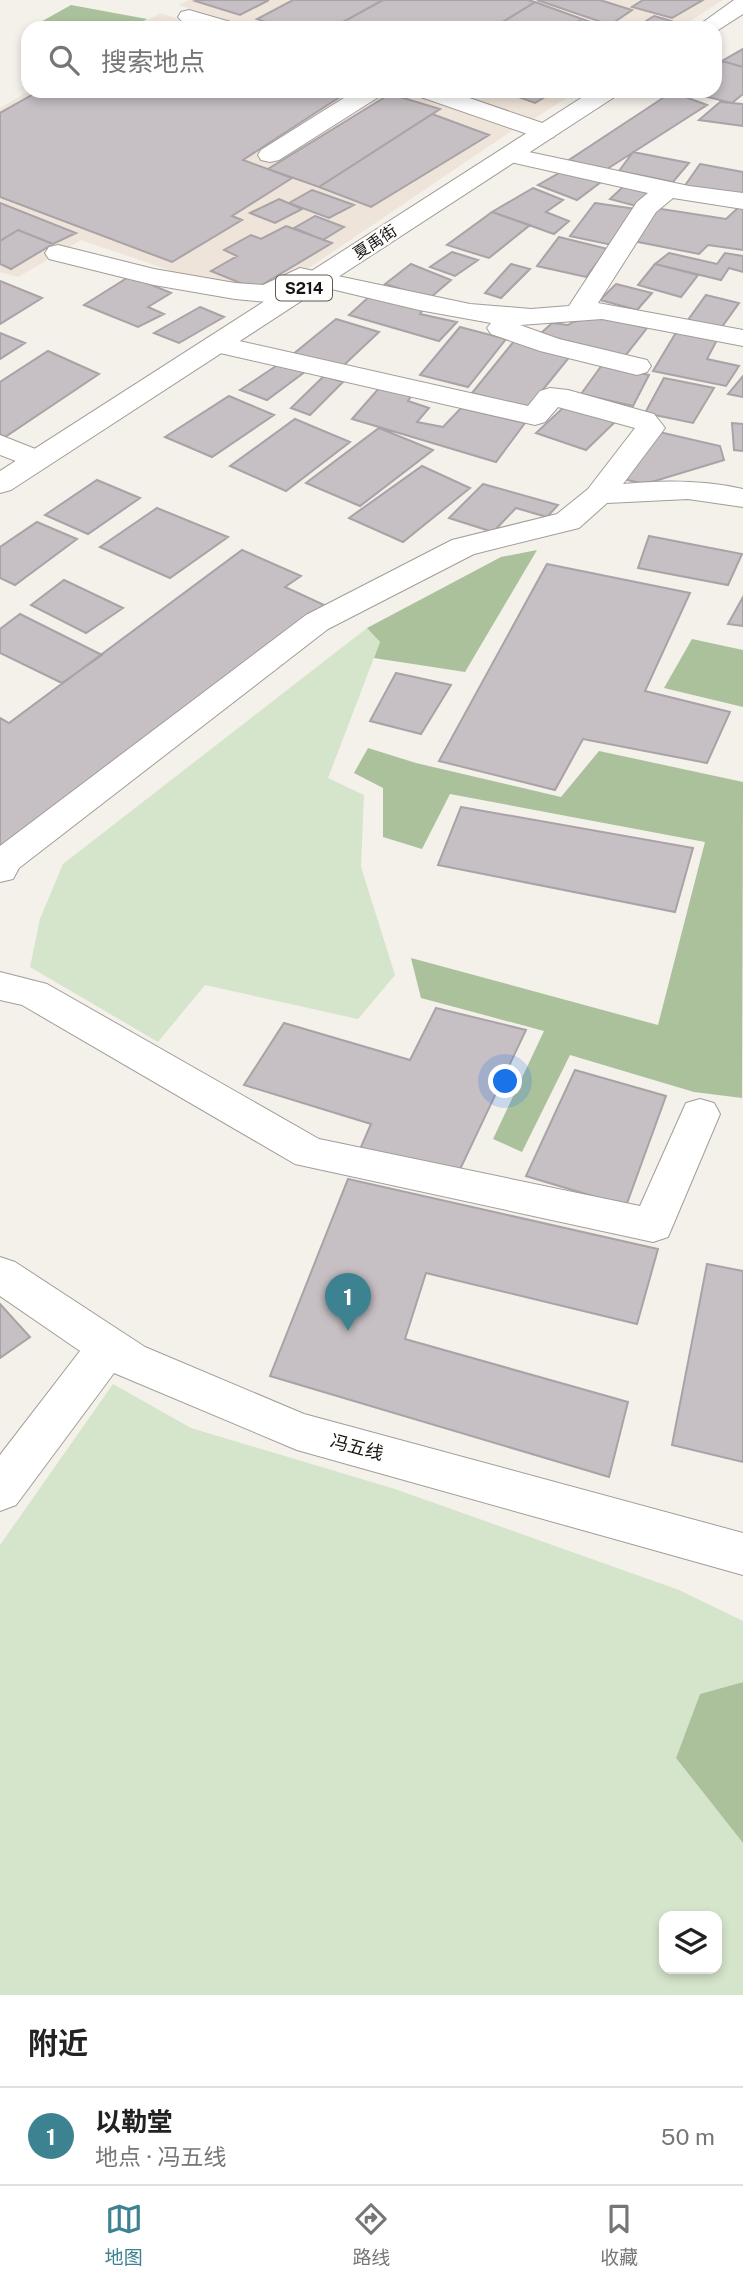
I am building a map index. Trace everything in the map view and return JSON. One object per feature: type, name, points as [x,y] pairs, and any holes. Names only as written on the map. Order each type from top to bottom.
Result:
[{"type":"street","points":[[717,21],[743,4]]},
{"type":"street","points":[[189,16],[204,21]]},
{"type":"street","points":[[270,155],[361,98]]},
{"type":"street","points":[[447,98],[545,132]]},
{"type":"street","points":[[468,105],[479,98]]},
{"type":"street","name":"夏禹街","points":[[0,484],[597,98]]},
{"type":"street","points":[[510,155],[668,189],[743,201]]},
{"type":"street","points":[[580,312],[588,295],[646,207],[668,189]]},
{"type":"street","points":[[58,253],[155,276],[267,294],[300,276],[485,315],[552,318],[602,311],[743,338]]},
{"type":"street","points":[[455,308],[462,315],[550,345],[636,366]]},
{"type":"street","points":[[0,870],[6,860],[317,622],[463,547],[568,521],[598,495],[650,428],[644,420],[568,399],[550,397],[535,416],[217,344]]},
{"type":"street","points":[[0,444],[37,460]]},
{"type":"street","points":[[598,495],[684,488],[717,491],[743,498]]},
{"type":"street","points":[[0,986],[33,994],[309,1153],[653,1226],[700,1114]]},
{"type":"street","name":"冯五线","points":[[0,1274],[129,1360],[297,1431],[743,1554]]},
{"type":"street","points":[[0,1491],[109,1346]]},
{"type":"shaded area","points":[[189,0],[723,0],[690,21],[229,21],[178,5]]},
{"type":"shaded area","points":[[160,13],[185,21],[146,21]]},
{"type":"shaded area","points":[[21,96],[21,98],[424,98],[513,130],[260,301],[81,240],[18,277],[0,272],[0,108]]},
{"type":"shaded area","points":[[472,98],[567,98],[533,119]]},
{"type":"green space","points":[[71,5],[147,19],[144,21],[42,21]]},
{"type":"green space","points":[[537,550],[465,672],[374,658],[380,642],[367,628],[501,557]]},
{"type":"green space","points":[[367,628],[380,642],[328,778],[364,795],[361,867],[395,975],[358,1019],[205,985],[158,1042],[30,967],[40,919],[63,864]]},
{"type":"green space","points":[[692,639],[743,650],[743,707],[664,688]]},
{"type":"green space","points":[[368,748],[416,763],[561,797],[599,751],[743,782],[742,1098],[694,1092],[570,1055],[522,1152],[493,1139],[544,1031],[421,998],[411,958],[658,1025],[705,842],[450,794],[422,849],[383,837],[383,788],[354,773]]},
{"type":"green space","points":[[113,1384],[191,1428],[395,1489],[679,1590],[743,1621],[743,1682],[700,1694],[676,1758],[743,1843],[743,1995],[0,1995],[0,1545]]},
{"type":"green space","points":[[743,1682],[743,1843],[676,1758],[700,1694]]},
{"type":"building","points":[[269,0],[240,15],[195,1]]},
{"type":"building","points":[[293,0],[383,0],[345,21],[257,19]]},
{"type":"building","points":[[383,0],[535,2],[504,21],[345,21]]},
{"type":"building","points":[[537,0],[600,0],[632,10],[616,21],[598,21]]},
{"type":"building","points":[[643,0],[703,0],[672,18],[632,7]]},
{"type":"building","points":[[535,2],[582,19],[579,21],[504,21]]},
{"type":"building","points":[[654,16],[671,21],[646,21]]},
{"type":"building","points":[[743,49],[743,67],[722,61]]},
{"type":"building","points":[[722,61],[743,67],[743,94],[732,103],[712,98],[722,98]]},
{"type":"building","points":[[27,98],[338,98],[243,160],[292,178],[232,216],[242,220],[172,262],[0,197],[0,113]]},
{"type":"building","points":[[383,98],[403,98],[440,109],[319,187],[268,169]]},
{"type":"building","points":[[521,98],[543,98],[535,103]]},
{"type":"building","points":[[663,98],[688,98],[707,105],[604,171],[569,160]]},
{"type":"building","points":[[720,102],[743,104],[743,126],[699,120]]},
{"type":"building","points":[[432,114],[489,135],[371,207],[319,187]]},
{"type":"building","points":[[633,152],[689,163],[673,182],[619,171]]},
{"type":"building","points":[[700,164],[743,172],[743,197],[684,187]]},
{"type":"building","points":[[566,169],[601,182],[577,200],[538,185]]},
{"type":"building","points":[[626,184],[654,191],[636,206],[610,199]]},
{"type":"building","points":[[533,188],[563,200],[546,212],[569,221],[554,234],[492,212]]},
{"type":"building","points":[[312,190],[354,205],[329,218],[289,203]]},
{"type":"building","points":[[279,199],[302,209],[275,223],[250,213]]},
{"type":"building","points":[[0,203],[76,233],[53,244],[18,230],[0,241]]},
{"type":"building","points":[[595,203],[636,209],[612,245],[570,236]]},
{"type":"building","points":[[739,207],[743,207],[743,250],[708,245],[699,254],[633,241],[655,208],[726,219]]},
{"type":"building","points":[[492,212],[530,225],[489,258],[447,245]]},
{"type":"building","points":[[315,216],[344,227],[323,240],[294,228]]},
{"type":"building","points":[[286,226],[332,243],[255,289],[211,271],[237,256],[224,250],[251,235],[261,239]]},
{"type":"building","points":[[18,230],[53,244],[11,269],[0,264],[0,241]]},
{"type":"building","points":[[559,237],[608,249],[586,277],[537,266]]},
{"type":"building","points":[[452,252],[478,260],[455,276],[430,267]]},
{"type":"building","points":[[669,253],[717,264],[725,253],[743,256],[743,272],[729,268],[721,280],[655,264]]},
{"type":"building","points":[[411,264],[451,280],[430,298],[385,284]]},
{"type":"building","points":[[511,264],[530,269],[501,298],[485,293]]},
{"type":"building","points":[[655,264],[698,275],[681,297],[638,285]]},
{"type":"building","points":[[130,276],[171,293],[148,307],[164,314],[138,327],[84,305]]},
{"type":"building","points":[[0,281],[42,298],[0,324]]},
{"type":"building","points":[[616,284],[652,293],[637,310],[600,300]]},
{"type":"building","points":[[372,294],[424,308],[420,314],[457,322],[439,341],[349,315]]},
{"type":"building","points":[[706,295],[739,303],[721,328],[688,320]]},
{"type":"building","points":[[200,307],[224,317],[179,343],[154,333]]},
{"type":"building","points":[[599,316],[647,328],[625,356],[540,334],[552,323],[568,325]]},
{"type":"building","points":[[336,319],[379,332],[342,367],[292,355]]},
{"type":"building","points":[[460,327],[506,339],[468,387],[420,375]]},
{"type":"building","points":[[677,331],[717,340],[707,359],[739,366],[726,386],[653,371]]},
{"type":"building","points":[[0,333],[25,343],[0,359]]},
{"type":"building","points":[[515,340],[571,355],[528,408],[472,393]]},
{"type":"building","points":[[48,351],[99,374],[5,437],[0,434],[0,382]]},
{"type":"building","points":[[282,362],[306,371],[267,400],[240,390]]},
{"type":"building","points":[[602,365],[649,375],[633,406],[581,394]]},
{"type":"building","points":[[324,376],[343,382],[310,415],[291,408]]},
{"type":"building","points":[[743,376],[743,397],[728,394]]},
{"type":"building","points":[[664,378],[714,388],[693,423],[645,413]]},
{"type":"building","points":[[379,388],[412,395],[408,401],[429,408],[417,422],[443,427],[461,408],[525,423],[496,462],[352,419]]},
{"type":"building","points":[[229,396],[274,415],[212,457],[165,437]]},
{"type":"building","points":[[566,405],[617,420],[586,450],[536,433]]},
{"type":"building","points":[[295,419],[350,442],[286,491],[230,466]]},
{"type":"building","points":[[732,423],[743,424],[743,451],[734,450]]},
{"type":"building","points":[[379,428],[433,450],[360,506],[306,483]]},
{"type":"building","points":[[659,432],[720,446],[724,460],[645,484],[623,479]]},
{"type":"building","points":[[422,466],[470,488],[403,542],[349,518]]},
{"type":"building","points":[[97,480],[140,498],[88,534],[45,515]]},
{"type":"building","points":[[483,484],[558,505],[547,517],[516,508],[493,532],[449,518]]},
{"type":"building","points":[[157,508],[228,537],[170,578],[100,547]]},
{"type":"building","points":[[37,522],[77,539],[15,585],[0,578],[0,547]]},
{"type":"building","points":[[649,536],[742,554],[728,585],[638,568]]},
{"type":"building","points":[[242,550],[301,576],[285,587],[324,605],[0,853],[0,718],[9,723]]},
{"type":"building","points":[[547,564],[690,593],[645,691],[730,712],[707,763],[583,739],[555,790],[439,761]]},
{"type":"building","points":[[64,580],[123,608],[86,633],[31,605]]},
{"type":"building","points":[[743,597],[743,626],[728,624]]},
{"type":"building","points":[[20,614],[102,655],[62,683],[0,653],[0,629]]},
{"type":"building","points":[[396,673],[451,685],[421,734],[370,721]]},
{"type":"building","points":[[461,807],[693,848],[675,912],[438,865]]},
{"type":"building","points":[[436,1008],[526,1030],[454,1182],[357,1156],[371,1124],[244,1085],[284,1023],[410,1060]]},
{"type":"building","points":[[575,1070],[666,1096],[626,1206],[526,1176]]},
{"type":"building","points":[[348,1179],[658,1249],[637,1324],[426,1273],[405,1339],[628,1402],[609,1477],[270,1376]]},
{"type":"building","points":[[707,1264],[743,1271],[743,1462],[672,1445]]},
{"type":"building","points":[[0,1304],[30,1337],[0,1358]]},
{"type":"place","name":"以勒堂","points":[[348,1331]]}]
